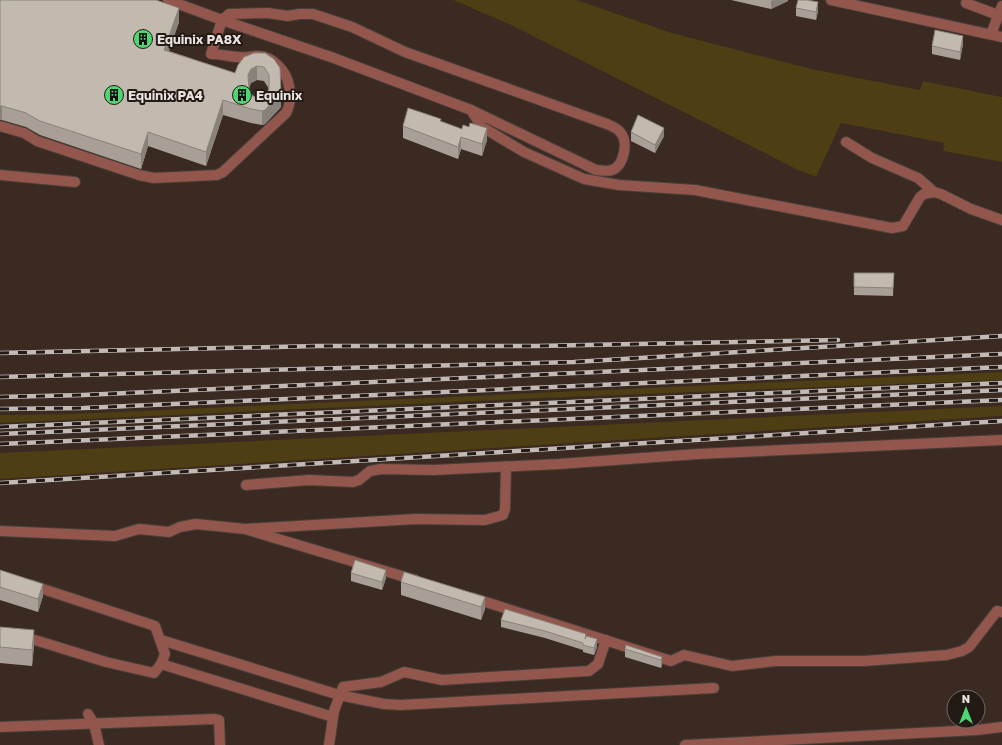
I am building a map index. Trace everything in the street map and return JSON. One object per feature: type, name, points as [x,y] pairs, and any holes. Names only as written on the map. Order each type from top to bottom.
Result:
[{"type":"street","points":[[0,126],[24,133],[37,141],[139,175],[154,178],[209,176],[223,172],[286,113],[290,106],[290,93],[289,81],[285,73],[272,60],[260,56],[239,57],[211,54],[222,20],[229,14],[250,13],[288,16],[313,14],[331,19],[405,52],[607,124],[621,132],[625,142],[622,159],[617,167],[611,171],[596,170],[471,110],[331,57],[222,20],[168,0]]},
{"type":"street","points":[[832,0],[1002,37]]},
{"type":"street","points":[[964,1],[998,15]]},
{"type":"street","points":[[991,34],[1002,6]]},
{"type":"street","points":[[471,110],[482,127],[524,152],[584,179],[619,185],[695,190],[892,228],[903,226],[920,198],[924,194],[934,192]]},
{"type":"street","points":[[846,142],[872,158],[918,178],[934,192],[971,209],[1002,220]]},
{"type":"street","points":[[0,175],[75,182]]},
{"type":"street","points":[[246,485],[309,480],[353,482],[359,480],[370,471],[381,469],[434,470],[506,467],[698,454],[1002,440]]},
{"type":"street","points":[[0,531],[115,536],[139,529],[169,532],[180,527],[196,524],[245,529],[416,519],[485,520],[503,515],[505,509],[506,467]]},
{"type":"street","points":[[245,529],[423,582]]},
{"type":"street","points":[[0,637],[35,640],[106,662],[154,673],[161,664],[165,654],[155,626],[22,582]]},
{"type":"street","points":[[461,594],[671,661],[684,655],[732,666],[776,661],[864,661],[947,655],[962,651],[969,647],[997,611],[1002,612]]},
{"type":"street","points":[[161,640],[340,695],[384,704],[401,705],[714,688]]},
{"type":"street","points":[[329,745],[333,717],[343,687],[382,682],[404,672],[442,680],[589,671],[598,664],[606,640]]},
{"type":"street","points":[[161,664],[333,717]]},
{"type":"street","points":[[88,714],[94,724],[99,745]]},
{"type":"street","points":[[0,727],[215,719],[219,720],[220,745]]},
{"type":"street","points":[[685,745],[977,730],[1002,727]]},
{"type":"shaded area","points":[[0,0],[453,0],[511,25],[798,170],[816,177],[841,123],[945,143],[943,151],[1002,162],[1002,745],[0,745]]},
{"type":"shaded area","points":[[453,0],[577,0],[672,33],[812,69],[920,90],[923,81],[1002,97],[1002,162],[943,151],[944,143],[841,123],[816,177],[798,170],[511,25]]},
{"type":"shaded area","points":[[577,0],[1002,0],[1002,97],[923,81],[920,90],[812,69],[672,33]]},
{"type":"shaded area","points":[[1002,372],[1002,380],[540,398],[0,423],[0,415],[71,414]]},
{"type":"shaded area","points":[[1002,406],[1002,416],[0,479],[0,453]]},
{"type":"building","name":"Equinix PA4","points":[[0,0],[156,0],[179,8],[164,50],[235,73],[238,65],[244,57],[254,53],[265,53],[274,59],[280,68],[281,93],[265,110],[262,111],[251,109],[223,100],[206,152],[148,132],[141,154],[40,121],[26,113],[0,106]],"holes":[[[257,66],[264,67],[269,75],[269,88],[267,95],[260,98],[253,96],[249,90],[248,75],[251,69]]]},
{"type":"building","points":[[798,0],[818,2],[816,12],[796,8]]},
{"type":"building","points":[[935,30],[963,36],[960,52],[932,46]]},
{"type":"building","points":[[408,108],[441,119],[440,121],[462,129],[463,125],[469,127],[470,123],[487,128],[482,144],[461,137],[458,147],[403,126]]},
{"type":"building","points":[[638,115],[664,128],[655,145],[631,132]]},
{"type":"building","points":[[854,273],[894,273],[893,288],[854,287]]},
{"type":"building","points":[[355,560],[386,570],[382,582],[351,573]]},
{"type":"building","points":[[0,570],[43,584],[38,599],[0,587]]},
{"type":"building","points":[[404,572],[485,597],[481,607],[401,582]]},
{"type":"building","points":[[505,609],[586,634],[585,639],[586,636],[597,639],[594,648],[545,631],[501,620]]},
{"type":"building","points":[[0,627],[34,630],[32,650],[0,647]]},
{"type":"building","points":[[626,645],[662,657],[661,660],[625,649]]},
{"type":"railway","points":[[0,377],[574,362],[1002,336]]},
{"type":"railway","points":[[0,353],[317,346],[536,346],[838,340]]},
{"type":"railway","points":[[0,397],[83,395],[1002,354]]},
{"type":"railway","points":[[0,409],[84,408],[1002,367]]},
{"type":"railway","points":[[0,427],[1002,383]]},
{"type":"railway","points":[[0,434],[1002,390]]},
{"type":"railway","points":[[0,444],[1002,400]]},
{"type":"railway","points":[[0,483],[1002,421]]},
{"type":"place","name":"Equinix PA8X","points":[[143,39]]},
{"type":"place","name":"Equinix PA4","points":[[114,95]]},
{"type":"place","name":"Equinix","points":[[242,95]]}]
